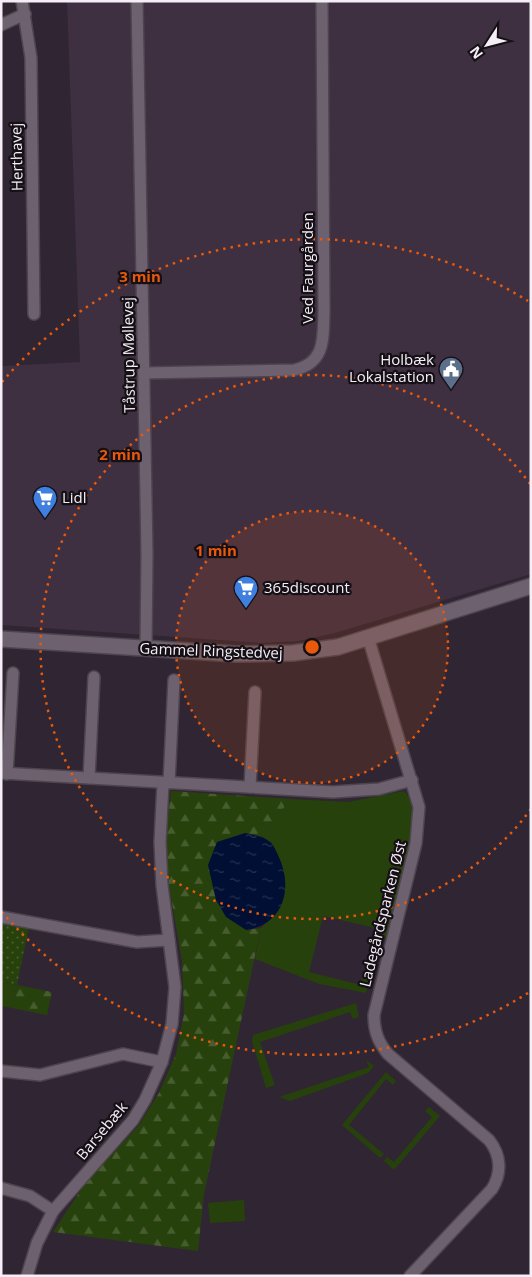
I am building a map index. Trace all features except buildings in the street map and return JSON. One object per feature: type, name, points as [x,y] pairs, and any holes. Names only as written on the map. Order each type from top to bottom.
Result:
[{"type":"street","name":"Herthavej","points":[[22,1],[31,58],[34,314]]},
{"type":"street","name":"Tåstrup Møllevej","points":[[137,1],[147,554],[146,649]]},
{"type":"street","name":"Ved Faurgården","points":[[144,373],[294,370],[308,366],[319,353],[323,338],[324,311],[322,1]]},
{"type":"street","points":[[1,26],[25,14]]},
{"type":"street","name":"Gammel Ringstedvej","points":[[1,639],[146,649],[276,654],[327,649],[531,586]]},
{"type":"street","name":"Ladegårdsparken Øst","points":[[368,637],[419,807],[418,834],[374,1015],[376,1034],[380,1044],[388,1054],[490,1140],[496,1152],[498,1174],[492,1189],[410,1276]]},
{"type":"street","points":[[13,673],[4,773],[250,788],[357,791],[379,789],[412,780]]},
{"type":"street","points":[[89,778],[94,677]]},
{"type":"street","name":"Barsebæk","points":[[27,1276],[37,1243],[53,1211],[133,1120],[145,1100],[162,1062],[172,1024],[175,987],[162,885],[160,842],[174,680]]},
{"type":"street","points":[[250,788],[255,692]]},
{"type":"street","points":[[1,917],[137,942],[168,940]]},
{"type":"street","points":[[1,1071],[40,1075],[123,1054],[162,1062]]},
{"type":"street","points":[[1,1188],[30,1196],[53,1211]]},
{"type":"shaded area","points":[[67,1],[531,1],[531,574],[335,633],[298,641],[262,643],[1,625],[1,366],[80,362]]},
{"type":"green space","points":[[171,791],[290,799],[263,837],[245,833],[246,930],[261,928],[204,1194],[198,1251],[53,1232],[85,1184],[139,1125],[159,1093],[176,1054],[184,1014],[182,961],[169,886],[166,836]]},
{"type":"green space","points":[[404,791],[410,802],[412,818],[411,838],[402,884],[387,938],[373,937],[375,928],[323,916],[309,972],[361,985],[363,976],[370,978],[366,993],[319,984],[255,959],[261,928],[281,907],[272,843],[263,837],[290,799],[348,802]]},
{"type":"green space","points":[[1,922],[29,927],[17,985],[1,982]]},
{"type":"green space","points":[[1,982],[17,985],[12,1008],[1,1006]]},
{"type":"green space","points":[[17,985],[52,992],[47,1015],[12,1008]]},
{"type":"green space","points":[[356,1003],[359,1017],[353,1019],[350,1012],[260,1042],[275,1085],[266,1088],[252,1041],[253,1035]]},
{"type":"green space","points":[[366,1060],[374,1066],[368,1073],[290,1101],[279,1097],[369,1067]]},
{"type":"green space","points":[[386,1072],[396,1081],[393,1085],[386,1079],[349,1125],[384,1154],[380,1158],[342,1125]]},
{"type":"green space","points":[[429,1107],[440,1116],[394,1170],[384,1161],[387,1157],[394,1162],[432,1117],[425,1111]]},
{"type":"green space","points":[[244,1200],[245,1221],[210,1223],[208,1203]]},
{"type":"water","points":[[245,833],[261,837],[271,843],[283,867],[285,880],[285,891],[277,913],[259,927],[246,930],[226,917],[216,900],[208,865],[217,842]]},
{"type":"place","name":"Holbæk Lokalstation","points":[[451,390]]},
{"type":"place","name":"Lidl","points":[[45,519]]},
{"type":"place","name":"365discount","points":[[246,609]]}]
